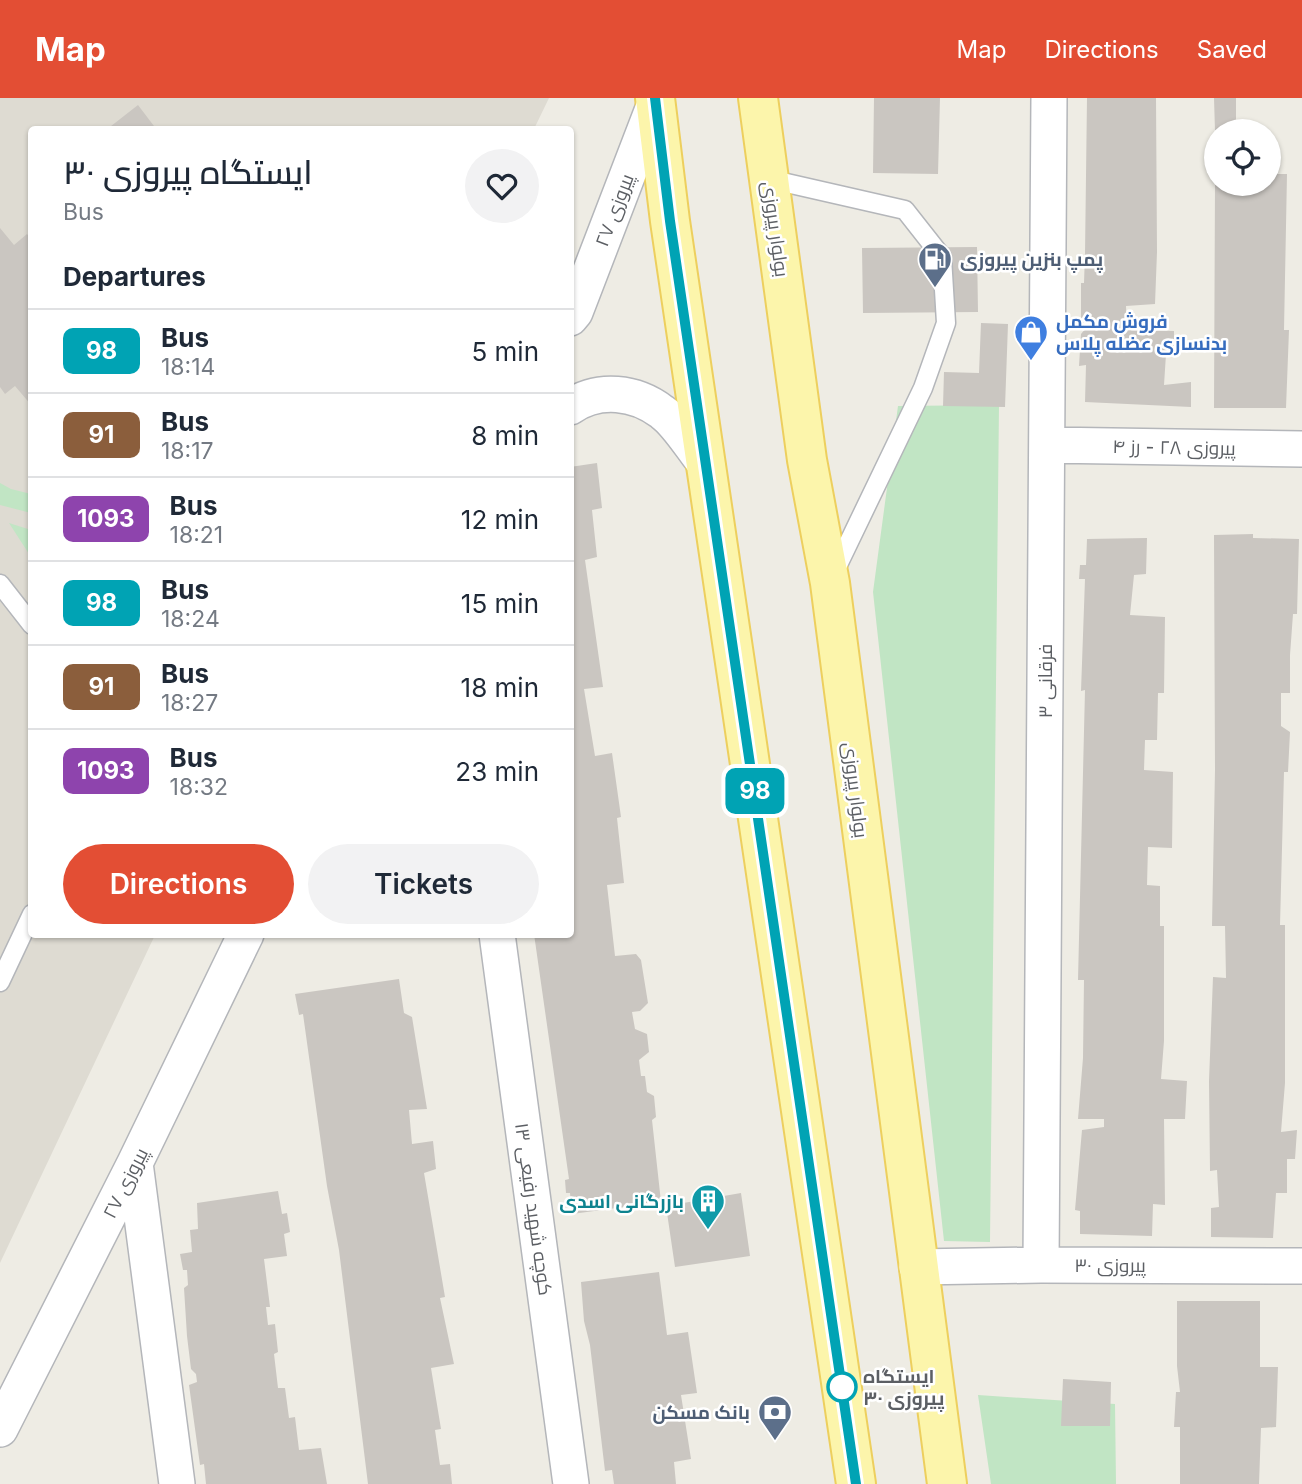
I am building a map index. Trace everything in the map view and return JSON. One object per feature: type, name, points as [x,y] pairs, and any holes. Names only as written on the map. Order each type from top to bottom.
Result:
[{"type":"main road","name":"بولوار پیروزی","points":[[758,98],[807,460],[830,583],[947,1484]]},
{"type":"main road","points":[[656,100],[670,221],[856,1484]]},
{"type":"street","name":"فرقانی ۳","points":[[1041,1265],[1049,98]]},
{"type":"street","name":"پیروزی ۲۷","points":[[574,313],[656,100]]},
{"type":"street","points":[[574,406],[605,394],[636,397],[664,413],[707,466]]},
{"type":"street","name":"پیروزی ۲۸ - رز ۴","points":[[1046,445],[1302,449]]},
{"type":"street","name":"پیروزی ۲۷","points":[[0,1429],[135,1163],[244,938]]},
{"type":"street","name":"کوچه شهید رفیعی ۱۳","points":[[498,938],[571,1484]]},
{"type":"street","points":[[135,1163],[177,1484]]},
{"type":"street","name":"پیروزی ۳۰","points":[[917,1268],[1041,1265],[1302,1266]]},
{"type":"lane","points":[[769,179],[905,210],[942,257],[946,323],[923,388],[830,583]]},
{"type":"lane","points":[[0,583],[28,620]]},
{"type":"lane","points":[[0,982],[28,923]]},
{"type":"shaded area","points":[[0,98],[549,98],[535,126],[28,126],[28,938],[154,938],[0,1263]]},
{"type":"green space","points":[[999,405],[990,1242],[944,1241],[873,592],[898,406]]},
{"type":"green space","points":[[0,483],[28,493],[28,512],[0,505]]},
{"type":"green space","points":[[9,523],[28,529],[28,552]]},
{"type":"green space","points":[[978,1395],[1115,1404],[1116,1484],[991,1484]]},
{"type":"building","points":[[874,98],[940,98],[938,174],[873,173]]},
{"type":"building","points":[[1087,98],[1156,98],[1155,304],[1126,306],[1127,330],[1174,331],[1174,355],[1166,354],[1164,385],[1191,382],[1191,407],[1085,402],[1086,365],[1079,366],[1081,334],[1086,328],[1086,324],[1081,322],[1081,283],[1084,283],[1085,254]]},
{"type":"building","points":[[1214,98],[1236,98],[1236,119],[1215,119]]},
{"type":"building","points":[[138,105],[154,126],[111,126]]},
{"type":"building","points":[[1281,174],[1287,174],[1284,330],[1289,330],[1286,408],[1214,408],[1215,196],[1281,196]]},
{"type":"building","points":[[0,228],[14,245],[28,235],[28,401],[15,386],[5,394],[0,387]]},
{"type":"building","points":[[977,247],[978,312],[863,313],[862,248]]},
{"type":"building","points":[[981,323],[1008,324],[1005,407],[943,406],[944,372],[979,373]]},
{"type":"building","points":[[597,463],[602,508],[592,510],[597,557],[585,560],[603,687],[584,689],[595,756],[612,753],[621,817],[617,818],[624,883],[607,885],[615,956],[636,954],[641,960],[648,1003],[640,1011],[632,1012],[635,1029],[647,1034],[649,1052],[639,1060],[647,1092],[654,1096],[656,1117],[652,1120],[661,1202],[572,1214],[570,1193],[566,1193],[565,1180],[569,1179],[535,938],[574,938],[574,466]]},
{"type":"building","points":[[1253,534],[1253,538],[1299,539],[1297,614],[1293,614],[1290,693],[1281,693],[1281,726],[1290,732],[1288,772],[1284,772],[1280,925],[1285,925],[1285,1083],[1281,1132],[1297,1130],[1295,1159],[1287,1159],[1287,1193],[1276,1193],[1273,1238],[1211,1237],[1211,1208],[1219,1207],[1217,1170],[1210,1171],[1209,1081],[1213,977],[1226,978],[1225,926],[1212,926],[1215,770],[1214,535]]},
{"type":"building","points":[[1147,538],[1146,574],[1134,575],[1130,615],[1165,617],[1164,693],[1158,693],[1157,740],[1145,740],[1144,770],[1173,772],[1172,848],[1148,847],[1147,885],[1160,886],[1160,926],[1164,926],[1164,1041],[1161,1079],[1187,1081],[1185,1119],[1164,1119],[1165,1205],[1153,1204],[1152,1236],[1080,1234],[1080,1211],[1075,1210],[1082,1130],[1104,1127],[1104,1119],[1078,1119],[1083,1058],[1084,980],[1078,980],[1085,690],[1081,691],[1085,579],[1079,579],[1080,565],[1086,565],[1087,539]]},
{"type":"building","points":[[399,979],[404,1013],[412,1017],[427,1109],[409,1110],[412,1144],[433,1141],[436,1169],[424,1173],[445,1297],[440,1298],[454,1364],[431,1368],[441,1429],[435,1430],[440,1465],[450,1464],[452,1484],[368,1484],[339,1250],[327,1186],[303,1014],[299,1015],[295,994]]},
{"type":"building","points":[[278,1191],[282,1214],[287,1213],[290,1232],[284,1234],[287,1256],[264,1259],[270,1307],[266,1307],[268,1325],[275,1324],[278,1352],[274,1354],[278,1388],[285,1388],[289,1418],[295,1417],[299,1450],[321,1448],[327,1484],[206,1484],[204,1464],[200,1465],[189,1385],[197,1382],[196,1374],[191,1369],[187,1336],[184,1288],[188,1285],[187,1270],[183,1270],[180,1254],[192,1252],[190,1230],[198,1229],[197,1203]]},
{"type":"building","name":"بازرگانی اسدی","points":[[741,1193],[750,1256],[675,1267],[666,1206]]},
{"type":"building","points":[[659,1272],[667,1335],[688,1332],[697,1393],[681,1395],[691,1459],[674,1462],[676,1484],[614,1484],[612,1470],[605,1471],[581,1282]]},
{"type":"building","points":[[1177,1301],[1260,1301],[1260,1367],[1278,1367],[1276,1427],[1261,1428],[1259,1484],[1180,1484],[1180,1427],[1174,1427],[1176,1392],[1180,1392],[1177,1366]]},
{"type":"building","points":[[1063,1379],[1111,1382],[1110,1426],[1061,1426]]},
{"type":"bus line","name":"98","points":[[655,98],[670,221],[856,1484]]},
{"type":"place","name":"پمپ بنزین پیروزی","points":[[935,289]]},
{"type":"place","name":"فروش مکمل بدنسازی عضله پلاس","points":[[1031,362]]},
{"type":"place","name":"بازرگانی اسدی","points":[[708,1231]]},
{"type":"place","name":"ایستگاه پیروزی ۳۰","points":[[842,1387]]},
{"type":"place","name":"بانک مسکن","points":[[775,1442]]}]
